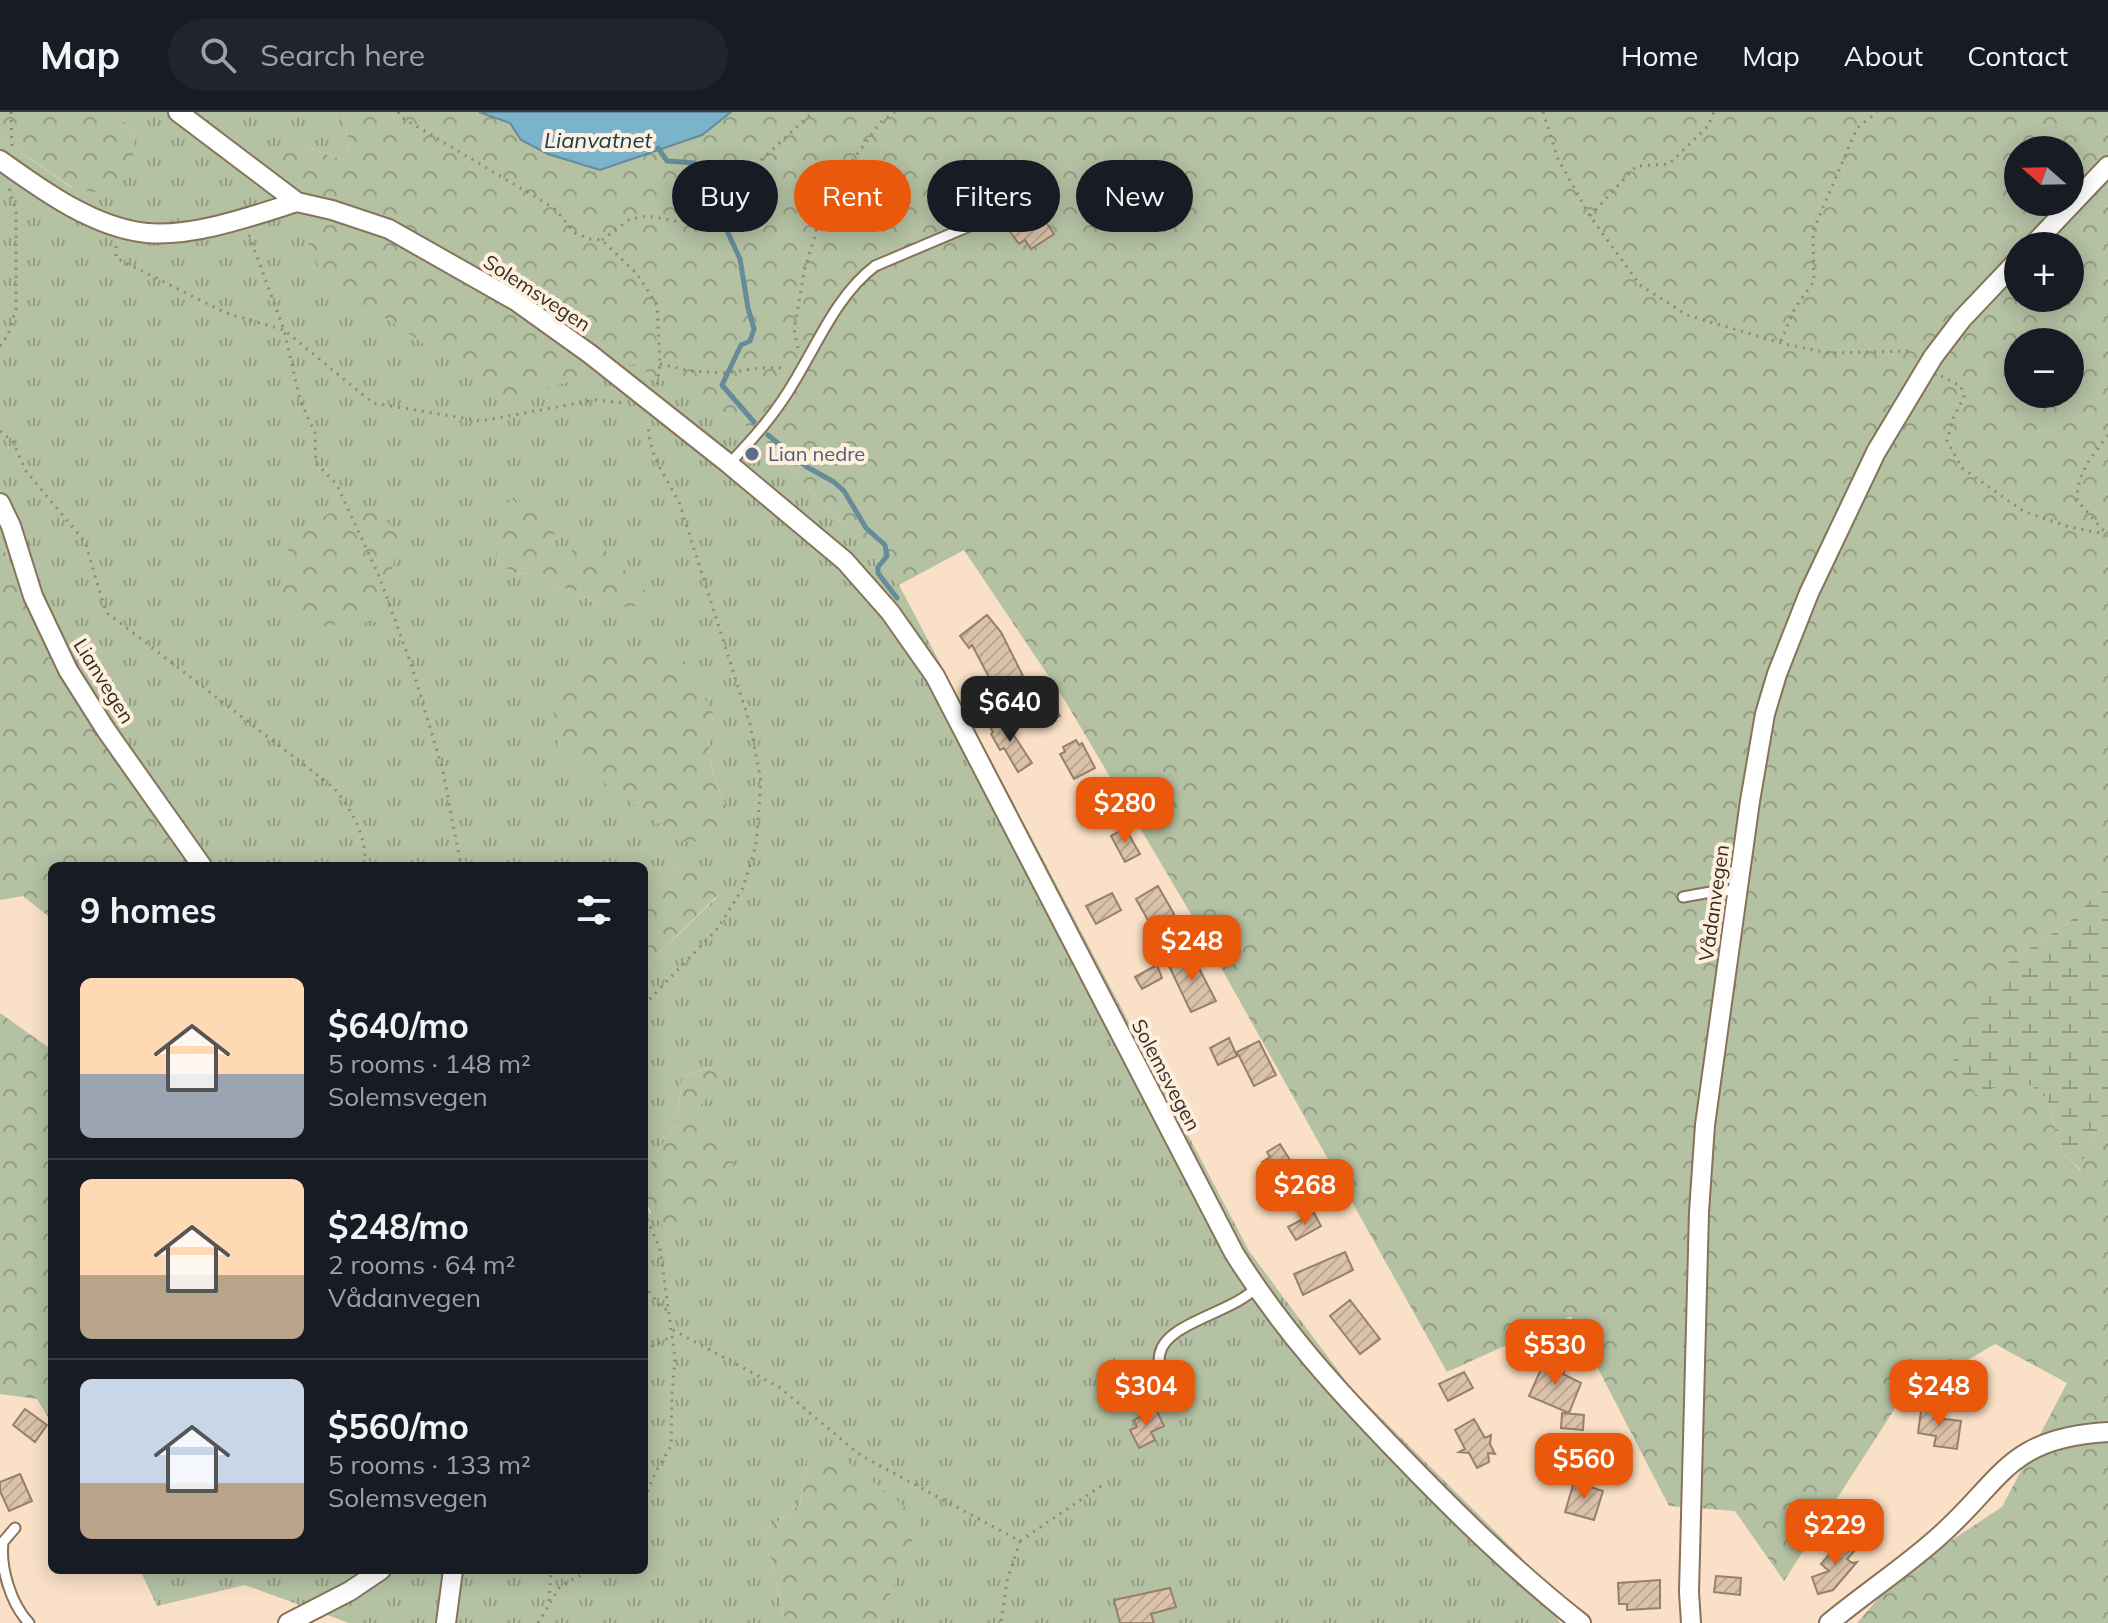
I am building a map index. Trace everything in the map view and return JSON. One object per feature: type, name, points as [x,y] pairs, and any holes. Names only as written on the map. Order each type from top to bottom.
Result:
[{"type":"street","name":"Solemsvegen","points":[[178,112],[297,202],[389,229],[516,301],[590,354],[845,561],[890,612],[935,676],[1210,1207],[1278,1321],[1402,1458],[1498,1553],[1581,1623]]},
{"type":"street","points":[[4,163],[71,206],[119,227],[147,233],[167,233],[243,219],[297,202]]},
{"type":"street","points":[[2045,232],[2108,166]]},
{"type":"street","name":"Vådanvegen","points":[[1691,1623],[1689,1592],[1699,1212],[1705,1125],[1765,714],[1809,593],[1876,452],[1929,363],[1962,319],[2004,275]]},
{"type":"street","name":"Lianvegen","points":[[0,503],[11,526],[33,596],[68,670],[106,730],[199,862]]},
{"type":"street","points":[[1829,1623],[1939,1537],[1990,1482],[2021,1455],[2056,1439],[2108,1432]]},
{"type":"street","points":[[288,1623],[350,1591],[375,1574]]},
{"type":"street","points":[[446,1623],[452,1574]]},
{"type":"lane","points":[[729,464],[765,425],[838,308],[863,275],[875,266],[955,232]]},
{"type":"lane","points":[[1683,897],[1722,890],[1738,892]]},
{"type":"lane","points":[[1165,1390],[1159,1365],[1165,1342],[1189,1326],[1240,1301],[1256,1287]]},
{"type":"lane","points":[[15,1528],[3,1542],[3,1567],[17,1608],[29,1623]]},
{"type":"path","points":[[0,346],[8,335],[16,309],[16,212],[12,194],[3,177],[4,163],[12,151],[11,112]]},
{"type":"path","points":[[398,112],[401,117],[554,208],[575,233],[602,240],[637,274],[657,305],[660,364],[648,432],[655,459],[679,502],[750,724],[761,781],[756,845],[743,888],[718,928],[648,1001]]},
{"type":"path","points":[[602,240],[630,219],[647,216],[675,221],[700,218],[726,204],[745,175],[813,112]]},
{"type":"path","points":[[660,364],[690,371],[727,373],[759,368],[802,368],[794,329],[805,268],[828,193],[881,122],[895,112]]},
{"type":"path","points":[[1543,112],[1558,159],[1590,216],[1640,285],[1687,315],[1781,343],[1828,353],[1914,351],[1961,386],[1964,397],[1954,416],[1947,441],[1962,468],[2023,511],[2069,527],[2106,535]]},
{"type":"path","points":[[1590,216],[1636,166],[1669,164],[1708,126],[1714,112]]},
{"type":"path","points":[[1781,343],[1795,308],[1814,281],[1813,231],[1857,128],[1877,112]]},
{"type":"path","points":[[243,219],[284,330],[300,400],[315,433],[316,463],[337,485],[359,529],[411,664],[443,771],[460,862]]},
{"type":"path","points":[[119,227],[116,258],[226,313],[284,330],[373,403],[481,421],[595,400],[625,404]]},
{"type":"path","points":[[0,431],[13,442],[26,471],[85,542],[106,612],[334,788],[353,812],[365,862]]},
{"type":"path","points":[[2106,535],[2077,500],[2077,486],[2086,463],[2108,435]]},
{"type":"path","points":[[648,1221],[660,1249],[675,1358],[671,1446],[649,1487]]},
{"type":"path","points":[[648,1290],[662,1308],[670,1311]]},
{"type":"path","points":[[673,1330],[779,1387],[860,1455],[1020,1541]]},
{"type":"path","points":[[648,1348],[673,1336]]},
{"type":"path","points":[[1001,1623],[1007,1581],[1020,1541],[1104,1484]]},
{"type":"path","points":[[549,1605],[551,1574]]},
{"type":"path","points":[[538,1623],[561,1585],[584,1574]]},
{"type":"green space","points":[[0,112],[118,112],[135,139],[131,172],[104,194],[73,188],[0,138]]},
{"type":"green space","points":[[118,112],[343,112],[349,144],[343,160],[300,145],[508,398],[633,363],[754,430],[899,585],[1249,1251],[1351,1388],[1521,1557],[1560,1623],[878,1623],[920,1520],[808,1460],[800,1504],[764,1532],[786,1623],[349,1623],[245,1585],[157,1606],[142,1574],[648,1574],[648,1210],[650,1214],[712,1131],[699,1105],[719,1083],[712,1067],[683,1076],[676,1123],[648,1167],[648,964],[718,896],[686,863],[648,891],[648,862],[190,862],[96,734],[60,676],[0,540],[0,138],[72,188],[135,139]],"holes":[[[510,522],[554,538],[550,554],[565,564],[570,561],[602,609],[576,591],[557,587],[546,575],[515,573],[496,563],[496,552],[485,530],[507,530]],[[589,655],[714,714],[710,754],[719,791],[731,816]]]},
{"type":"green space","points":[[343,112],[479,112],[510,123],[521,140],[658,148],[702,135],[731,112],[2108,112],[2108,882],[2068,923],[2004,965],[2018,1079],[2046,1094],[2062,1152],[2081,1171],[2087,1143],[2108,1116],[2108,1623],[1857,1623],[1899,1575],[2002,1507],[2067,1383],[1995,1344],[1901,1399],[1784,1581],[1735,1511],[1669,1506],[1571,1316],[1447,1372],[1195,921],[1064,699],[964,550],[899,585],[754,430],[633,364],[508,399],[323,277],[273,160],[300,145],[343,160],[349,144]]},
{"type":"green space","points":[[515,500],[536,504],[553,520],[551,554],[565,563],[570,561],[571,551],[586,544],[605,550],[649,595],[643,605],[602,609],[576,591],[557,587],[546,575],[515,573],[496,563],[496,552],[482,535],[485,530],[507,529],[510,522],[502,505]]},
{"type":"green space","points":[[372,508],[399,533],[388,594],[376,622],[315,626],[276,607],[292,534],[332,512]]},
{"type":"green space","points":[[0,540],[60,676],[96,734],[190,860],[48,862],[48,916],[23,896],[0,900]]},
{"type":"green space","points":[[589,655],[682,656],[714,715],[709,742],[712,767],[731,816],[712,841],[683,842],[558,748],[552,696]]},
{"type":"green space","points":[[686,863],[720,877],[718,895],[648,964],[648,891]]},
{"type":"green space","points":[[2108,882],[2108,1116],[2087,1143],[2082,1171],[2062,1152],[2046,1094],[2017,1079],[1976,1095],[1951,1056],[2004,965],[2068,923]]},
{"type":"green space","points":[[0,1013],[48,1047],[48,1417],[37,1399],[0,1394]]},
{"type":"green space","points":[[713,1067],[720,1083],[700,1106],[712,1130],[730,1133],[740,1153],[699,1215],[666,1228],[648,1208],[648,1167],[676,1123],[683,1076]]},
{"type":"green space","points":[[844,1459],[921,1520],[878,1623],[786,1623],[764,1532],[800,1504],[808,1460]]},
{"type":"water","name":"Lianvatnet","points":[[479,112],[731,112],[702,135],[600,170],[548,154],[521,140],[510,123]]},
{"type":"building","points":[[1010,232],[1054,234],[1031,249],[1025,240],[1019,244]]},
{"type":"building","points":[[987,615],[1001,632],[1026,682],[1010,691],[1003,677],[992,683],[972,645],[969,648],[960,636]]},
{"type":"building","points":[[1050,701],[1060,716],[1043,726],[1034,711]]},
{"type":"building","points":[[1002,717],[1032,763],[1018,772],[1004,748],[1000,750],[991,734],[989,725]]},
{"type":"building","points":[[1076,740],[1079,745],[1082,743],[1095,768],[1074,779],[1060,754],[1065,752],[1063,747]]},
{"type":"building","points":[[1125,828],[1140,854],[1125,862],[1111,836]]},
{"type":"building","points":[[1158,886],[1174,914],[1152,927],[1136,899]]},
{"type":"building","points":[[1112,893],[1121,910],[1096,924],[1086,906]]},
{"type":"building","points":[[1191,953],[1216,1001],[1191,1012],[1168,964]]},
{"type":"building","points":[[1157,965],[1162,978],[1142,989],[1135,977]]},
{"type":"building","points":[[1229,1038],[1237,1056],[1218,1065],[1210,1048]]},
{"type":"building","points":[[1259,1041],[1276,1075],[1254,1086],[1237,1052]]},
{"type":"building","points":[[1280,1144],[1290,1160],[1286,1162],[1294,1177],[1276,1187],[1262,1162],[1270,1157],[1267,1152]]},
{"type":"building","points":[[1314,1213],[1321,1226],[1296,1240],[1288,1227]]},
{"type":"building","points":[[1345,1252],[1353,1270],[1303,1295],[1294,1274]]},
{"type":"building","points":[[1350,1300],[1380,1339],[1360,1354],[1330,1316]]},
{"type":"building","points":[[1546,1358],[1566,1367],[1563,1374],[1581,1383],[1569,1413],[1529,1396]]},
{"type":"building","points":[[1464,1372],[1473,1388],[1448,1401],[1439,1384]]},
{"type":"building","points":[[1922,1404],[1937,1407],[1935,1418],[1961,1421],[1957,1449],[1934,1446],[1936,1436],[1918,1433]]},
{"type":"building","points":[[25,1409],[47,1425],[35,1442],[13,1425]]},
{"type":"building","points":[[1156,1409],[1164,1426],[1151,1432],[1155,1440],[1139,1448],[1130,1430],[1137,1427],[1134,1420]]},
{"type":"building","points":[[1562,1413],[1584,1415],[1583,1430],[1561,1428]]},
{"type":"building","points":[[1474,1419],[1485,1438],[1491,1435],[1490,1444],[1495,1454],[1488,1453],[1489,1462],[1477,1468],[1469,1453],[1459,1452],[1465,1449],[1455,1430]]},
{"type":"building","points":[[1546,1436],[1570,1437],[1570,1457],[1545,1456]]},
{"type":"building","points":[[20,1474],[32,1501],[9,1511],[0,1491],[0,1482]]},
{"type":"building","points":[[1574,1482],[1603,1491],[1594,1520],[1565,1512]]},
{"type":"building","points":[[1844,1537],[1857,1548],[1847,1559],[1857,1562],[1833,1590],[1818,1594],[1812,1577],[1829,1571],[1821,1564]]},
{"type":"building","points":[[1716,1576],[1741,1578],[1740,1595],[1714,1592]]},
{"type":"building","points":[[1660,1580],[1660,1608],[1627,1610],[1627,1604],[1619,1604],[1618,1583]]},
{"type":"building","points":[[1170,1588],[1176,1607],[1151,1614],[1154,1623],[1120,1623],[1114,1600]]},
{"type":"waterway","points":[[658,148],[667,161],[695,163],[716,184],[728,233],[740,259],[754,329],[750,341],[741,345],[722,385],[754,422]]},
{"type":"waterway","points":[[768,435],[807,467],[844,491],[866,528],[885,545],[887,556],[878,567],[878,573],[897,598]]},
{"type":"place","name":"Lian nedre","points":[[752,454]]}]
